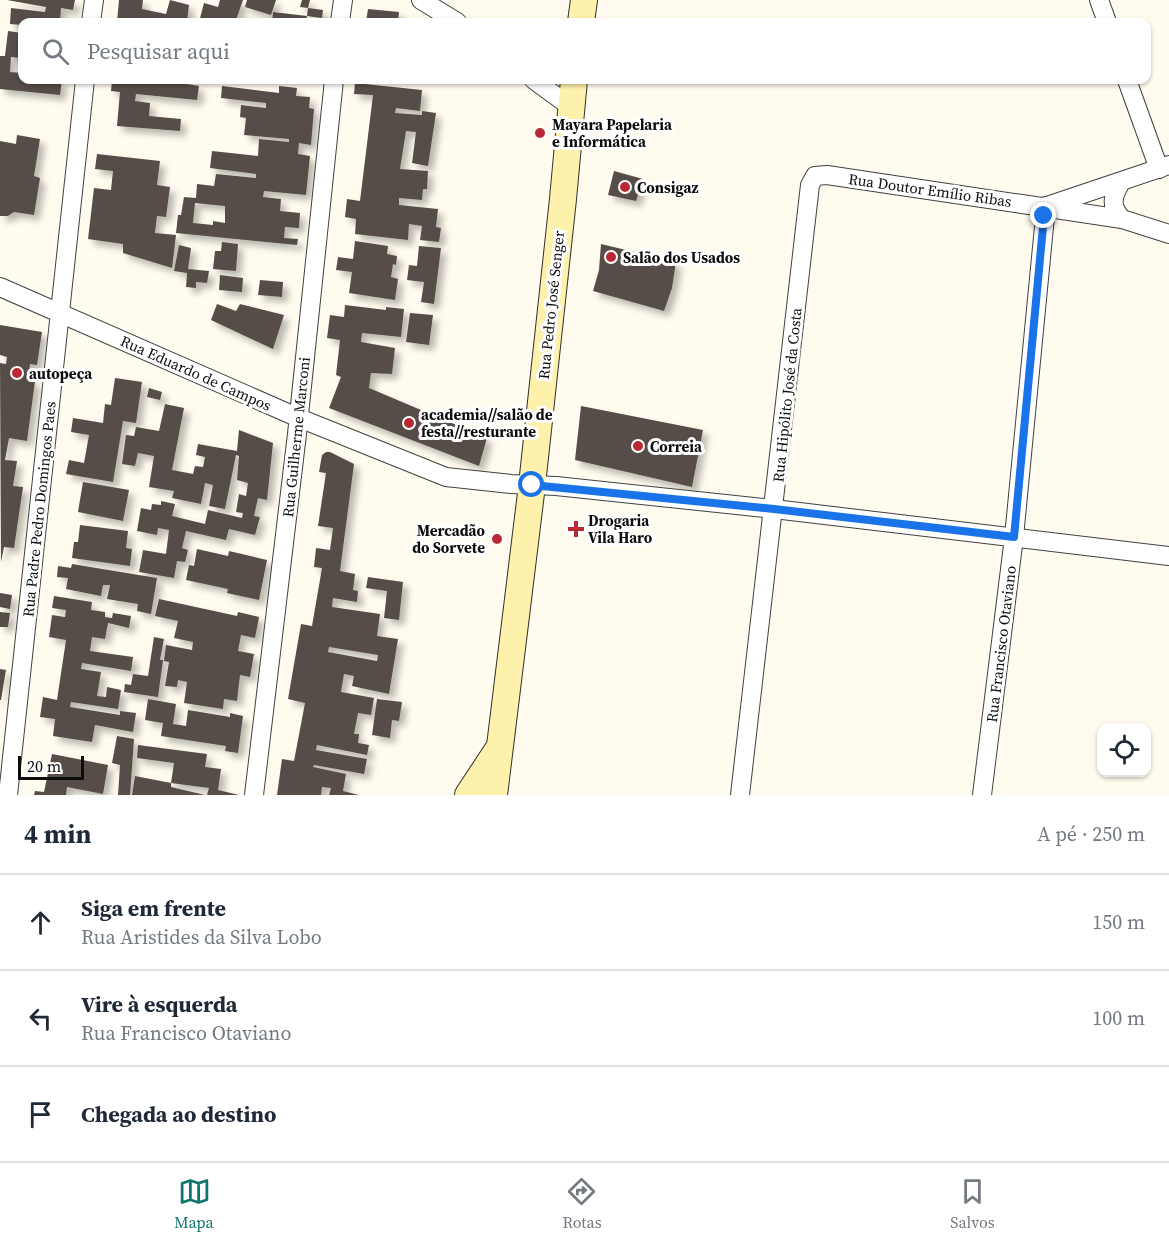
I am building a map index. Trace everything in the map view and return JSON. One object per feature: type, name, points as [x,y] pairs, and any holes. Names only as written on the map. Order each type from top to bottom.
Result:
[{"type":"main road","points":[[582,18],[584,0]]},
{"type":"main road","name":"Rua Pedro José Senger","points":[[494,795],[532,485],[574,84]]},
{"type":"main road","name":"Rua Pedro José Senger","points":[[468,795],[500,745]]},
{"type":"street","points":[[92,18],[94,0]]},
{"type":"street","points":[[341,18],[343,0]]},
{"type":"street","points":[[421,0],[450,18]]},
{"type":"street","points":[[1099,0],[1106,18]]},
{"type":"street","name":"Rua Padre Pedro Domingos Paes","points":[[8,795],[85,84]]},
{"type":"street","name":"Rua Guilherme Marconi","points":[[254,795],[299,418],[334,84]]},
{"type":"street","points":[[539,84],[571,107]]},
{"type":"street","points":[[1129,84],[1164,167]]},
{"type":"street","name":"Rua Doutor Emílio Ribas","points":[[1046,206],[1164,167]]},
{"type":"street","name":"Rua Doutor Emílio Ribas","points":[[815,176],[827,175],[1046,206],[1122,219],[1169,234]]},
{"type":"street","name":"Rua Hipólito José da Costa","points":[[740,795],[810,184],[815,176]]},
{"type":"street","points":[[1121,182],[1113,200],[1115,211],[1122,219]]},
{"type":"street","name":"Rua Francisco Otaviano","points":[[982,795],[1014,537],[1046,206]]},
{"type":"street","name":"Rua Eduardo de Campos","points":[[0,287],[299,418],[446,477],[774,509],[1169,556]]},
{"type":"building","points":[[7,0],[75,0],[73,10],[61,8],[60,18],[18,18],[18,25],[10,24],[11,8],[45,12],[46,7]]},
{"type":"building","points":[[119,0],[143,0],[142,9],[166,14],[170,0],[189,5],[187,18],[117,18]]},
{"type":"building","points":[[220,0],[243,0],[237,18],[200,18],[204,3],[218,7]]},
{"type":"building","points":[[247,0],[276,0],[271,15],[245,7]]},
{"type":"building","points":[[302,0],[310,0],[308,8],[300,7]]},
{"type":"building","points":[[308,8],[323,10],[322,18],[307,16]]},
{"type":"building","points":[[368,9],[399,12],[398,18],[367,18]]},
{"type":"building","points":[[273,12],[307,16],[307,18],[272,18]]},
{"type":"building","points":[[8,31],[18,32],[18,58],[11,57],[10,72],[18,73],[18,84],[61,84],[60,95],[0,89],[0,56],[5,56]]},
{"type":"building","points":[[112,84],[199,86],[197,100],[136,94],[135,101],[150,103],[149,116],[181,119],[180,131],[117,126],[120,92],[111,91]]},
{"type":"building","points":[[355,84],[422,90],[420,111],[396,108],[395,113],[422,115],[422,111],[436,113],[428,166],[412,163],[416,132],[406,131],[400,169],[428,171],[427,189],[423,189],[422,200],[399,198],[399,205],[438,209],[436,227],[441,228],[439,242],[420,240],[422,226],[409,224],[408,240],[355,234],[356,219],[345,217],[347,199],[360,201],[373,95],[354,94]]},
{"type":"building","points":[[222,86],[279,93],[279,86],[297,88],[296,96],[310,97],[309,108],[314,109],[311,145],[299,143],[298,154],[310,156],[306,195],[264,191],[263,197],[281,199],[280,211],[300,213],[299,228],[285,227],[284,238],[298,239],[297,245],[176,233],[178,215],[181,215],[184,197],[196,198],[197,184],[214,186],[216,174],[256,178],[256,174],[210,168],[212,151],[258,156],[259,139],[289,142],[289,139],[244,135],[246,118],[240,117],[241,105],[266,108],[266,103],[221,98]],"holes":[[[195,203],[225,206],[225,223],[213,221],[213,225],[193,223]]]},
{"type":"building","points":[[17,135],[40,139],[34,176],[40,178],[34,215],[14,212],[8,216],[0,216],[0,141],[16,144]]},
{"type":"building","points":[[97,154],[160,161],[157,185],[170,187],[166,217],[157,216],[155,233],[176,235],[172,268],[123,253],[123,244],[88,239],[94,188],[111,190],[113,171],[95,169]]},
{"type":"building","name":"Consigaz","points":[[614,171],[643,179],[636,201],[608,195]]},
{"type":"building","points":[[355,241],[388,246],[387,254],[397,256],[391,277],[398,279],[395,300],[349,293],[352,272],[336,270],[338,257],[353,259]]},
{"type":"building","points":[[222,242],[238,244],[236,271],[213,269],[215,251],[221,251]]},
{"type":"building","points":[[601,244],[676,262],[672,288],[664,311],[593,291],[599,270]]},
{"type":"building","points":[[179,245],[191,248],[188,269],[209,271],[207,283],[196,282],[196,288],[186,287],[187,273],[174,271]]},
{"type":"building","points":[[419,246],[441,248],[434,304],[421,302],[424,282],[407,280],[409,265],[417,266]]},
{"type":"building","points":[[220,275],[243,278],[242,292],[219,290]]},
{"type":"building","points":[[260,280],[283,282],[282,297],[258,295]]},
{"type":"building","points":[[217,304],[236,311],[240,304],[284,315],[273,349],[211,320]]},
{"type":"building","points":[[345,305],[386,310],[386,307],[404,309],[401,337],[362,333],[361,342],[395,348],[392,374],[371,373],[369,388],[487,438],[479,466],[329,408],[341,377],[336,375],[340,340],[327,338],[330,315],[344,317]]},
{"type":"building","points":[[410,313],[433,315],[429,345],[406,342]]},
{"type":"building","points":[[0,325],[42,332],[37,365],[30,364],[28,380],[35,381],[27,441],[9,438],[5,460],[17,461],[13,486],[23,487],[14,548],[4,547],[1,562],[0,363],[6,364],[7,357],[0,355]]},
{"type":"building","points":[[115,378],[142,382],[136,423],[123,421],[113,482],[66,474],[69,460],[84,463],[89,435],[71,432],[73,418],[103,423],[105,404],[111,405]]},
{"type":"building","points":[[149,388],[162,392],[160,400],[147,397]]},
{"type":"building","points":[[165,404],[184,408],[172,470],[193,474],[195,466],[203,467],[205,457],[196,455],[198,444],[237,451],[239,430],[273,443],[267,500],[258,498],[254,516],[260,517],[255,535],[229,529],[226,540],[186,531],[182,548],[188,550],[185,562],[177,561],[174,578],[139,572],[143,550],[166,554],[169,530],[158,528],[157,535],[137,531],[141,508],[151,510],[152,504],[161,505],[161,501],[175,504],[172,516],[205,524],[208,510],[242,518],[243,513],[236,512],[239,494],[246,496],[248,483],[237,480],[239,456],[236,455],[225,509],[209,506],[213,485],[205,483],[201,504],[172,498],[174,491],[149,487],[154,456],[138,453],[135,466],[122,464],[126,435],[134,436],[136,427],[159,431]]},
{"type":"building","points":[[581,406],[703,430],[692,487],[575,460]]},
{"type":"building","points":[[330,452],[354,464],[340,571],[355,574],[353,590],[358,591],[357,602],[333,598],[332,607],[380,614],[377,636],[398,639],[389,694],[352,686],[354,676],[344,674],[341,692],[374,698],[371,715],[358,713],[354,734],[359,734],[358,743],[369,745],[367,755],[317,745],[316,750],[367,759],[364,774],[314,765],[313,767],[346,774],[343,791],[359,795],[329,795],[331,788],[322,787],[321,795],[277,795],[282,759],[294,761],[305,703],[288,699],[301,624],[312,626],[322,568],[314,567],[316,548],[330,550],[333,528],[318,526],[326,473],[319,472],[322,455]],"holes":[[[329,647],[378,655],[377,661],[328,652]]]},
{"type":"building","points":[[83,482],[129,490],[123,521],[78,512]]},
{"type":"building","points":[[80,525],[128,531],[126,548],[132,549],[130,566],[72,558],[74,542],[78,542]]},
{"type":"building","points":[[197,549],[228,556],[229,551],[267,560],[259,600],[227,593],[228,589],[186,580],[189,565],[194,566]]},
{"type":"building","points":[[72,564],[157,578],[151,614],[137,611],[138,604],[107,599],[110,585],[103,585],[101,596],[66,589],[68,578],[57,577],[58,566],[71,568]]},
{"type":"building","points":[[368,577],[403,582],[399,620],[384,618],[387,591],[366,588]]},
{"type":"building","points":[[0,593],[12,595],[10,609],[0,607]]},
{"type":"building","points":[[54,596],[92,602],[91,610],[105,612],[105,617],[112,618],[113,613],[131,616],[129,628],[108,623],[105,639],[92,637],[90,651],[133,657],[131,671],[82,663],[81,669],[101,672],[97,696],[106,697],[107,687],[121,690],[118,709],[71,702],[70,707],[120,715],[120,711],[136,713],[133,732],[95,725],[92,742],[53,736],[55,719],[40,717],[43,697],[57,700],[66,640],[49,637],[52,615],[65,617],[66,610],[52,608]]},
{"type":"building","points":[[159,599],[237,616],[238,612],[259,617],[255,638],[241,635],[238,651],[254,654],[250,677],[240,675],[237,701],[224,699],[223,709],[184,703],[187,682],[178,680],[177,687],[165,686],[169,662],[164,661],[166,645],[192,650],[193,642],[174,638],[178,621],[155,616]]},
{"type":"building","points":[[0,612],[10,613],[8,627],[0,627]]},
{"type":"building","points":[[154,637],[164,639],[160,660],[163,660],[158,697],[124,692],[125,684],[131,685],[133,674],[148,676]]},
{"type":"building","points":[[0,669],[6,670],[1,700],[0,700]]},
{"type":"building","points":[[148,699],[176,704],[173,724],[186,726],[188,710],[230,717],[230,713],[243,716],[238,753],[225,751],[226,746],[161,736],[163,723],[145,720]]},
{"type":"building","points":[[377,699],[402,702],[399,721],[392,720],[390,738],[372,735]]},
{"type":"building","points":[[117,736],[134,739],[130,795],[118,795],[120,765],[112,763]]},
{"type":"building","points":[[138,745],[207,754],[205,767],[221,769],[218,790],[239,795],[207,795],[209,788],[171,783],[174,763],[137,758]]},
{"type":"building","points":[[52,754],[108,765],[103,794],[67,787],[66,795],[34,795],[35,791],[44,792]]},
{"type":"building","points":[[135,776],[171,783],[171,787],[205,795],[132,795]]},
{"type":"place","name":"Mayara Papelaria e Informática","points":[[540,133]]},
{"type":"place","name":"Consigaz","points":[[625,187]]},
{"type":"place","name":"Salão dos Usados","points":[[611,257]]},
{"type":"place","name":"autopeça","points":[[17,373]]},
{"type":"place","name":"academia//salão de festa//resturante","points":[[409,423]]},
{"type":"place","name":"Correia","points":[[638,446]]},
{"type":"place","name":"Drogaria Vila Haro","points":[[576,529]]},
{"type":"place","name":"Mercadão do Sorvete","points":[[497,539]]},
{"type":"route","points":[[532,485],[774,509],[1014,537],[1044,216]]}]
